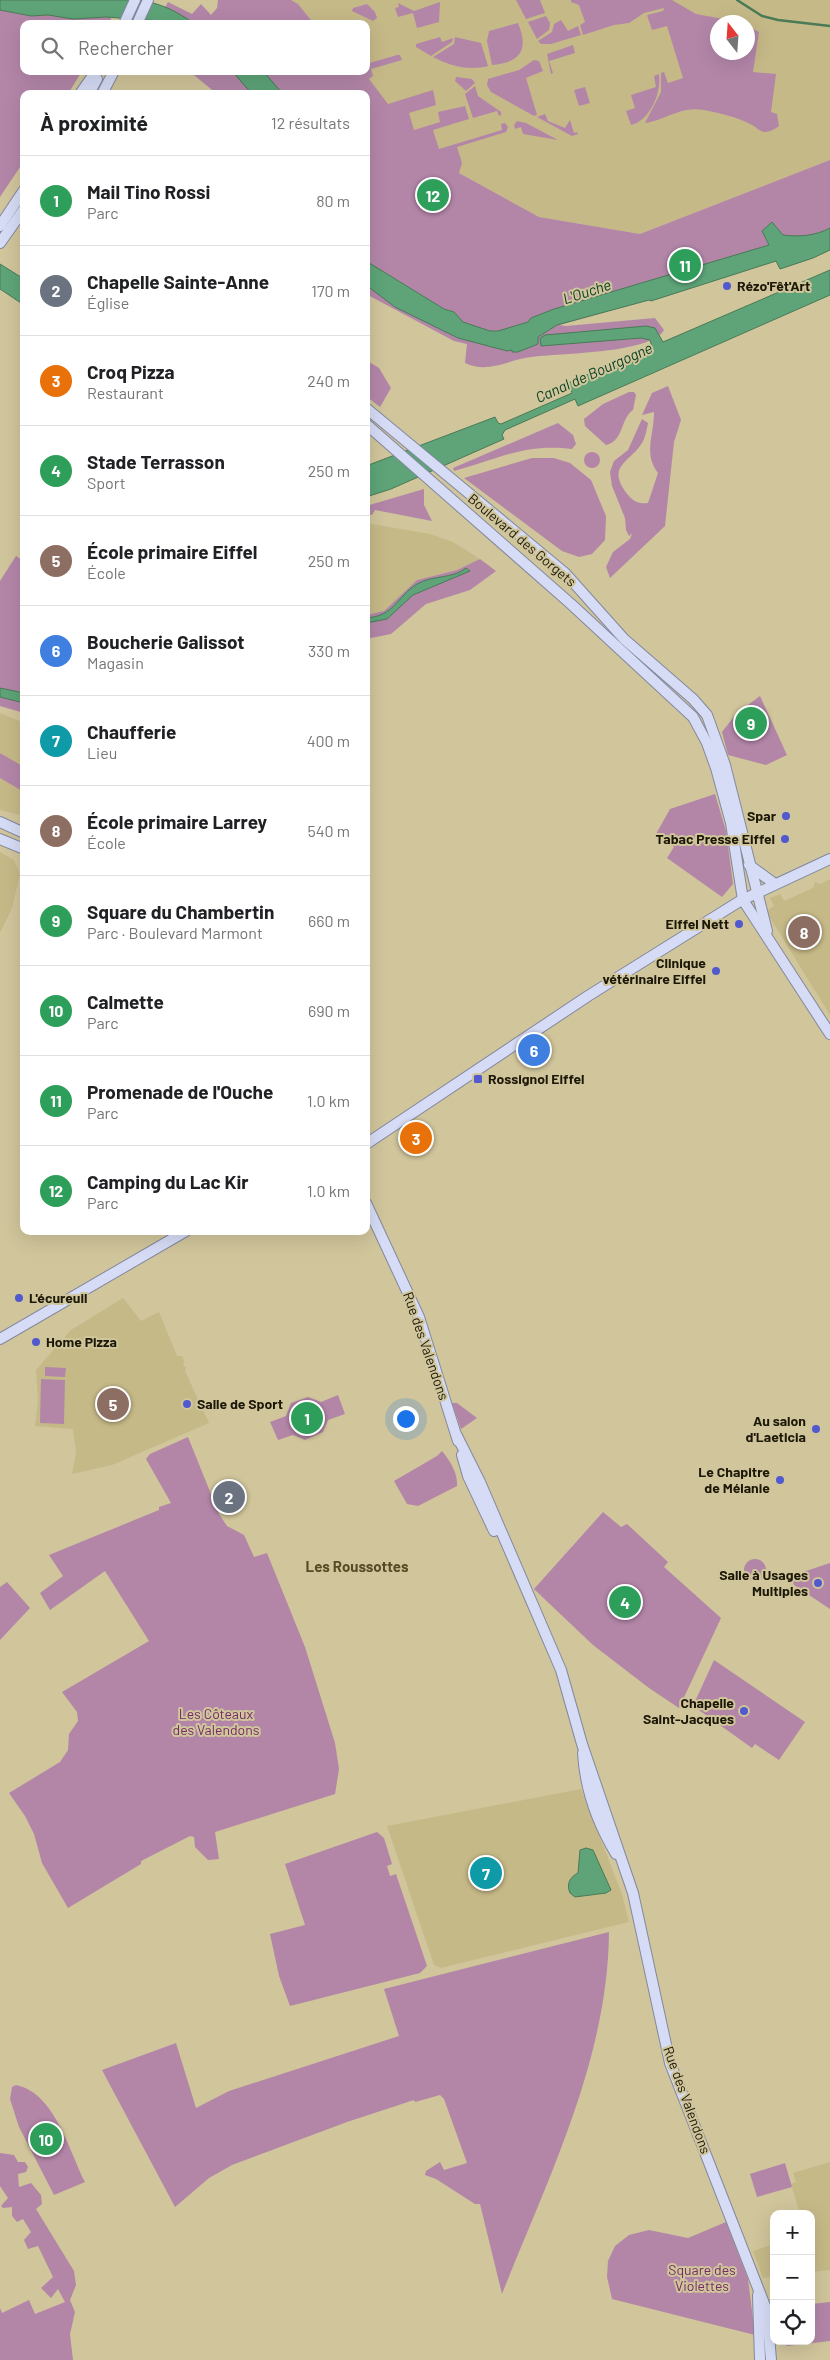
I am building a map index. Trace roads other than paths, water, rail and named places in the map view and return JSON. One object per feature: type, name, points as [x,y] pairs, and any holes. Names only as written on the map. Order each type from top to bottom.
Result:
[{"type":"main road","points":[[126,20],[135,0]]},
{"type":"main road","points":[[139,20],[148,0]]},
{"type":"main road","points":[[83,90],[93,75]]},
{"type":"main road","points":[[91,90],[99,75]]},
{"type":"main road","points":[[105,90],[113,75]]},
{"type":"main road","points":[[0,243],[6,222],[20,192]]},
{"type":"main road","points":[[16,200],[20,195]]},
{"type":"main road","points":[[6,222],[20,212]]},
{"type":"main road","name":"Boulevard des Gorgets","points":[[370,411],[466,492],[498,515],[565,573],[624,639],[693,699],[711,723],[725,765],[756,893]]},
{"type":"main road","name":"Boulevard des Gorgets","points":[[370,427],[450,496],[680,703],[693,717],[711,753],[731,823]]},
{"type":"main road","points":[[0,822],[20,831]]},
{"type":"main road","points":[[731,823],[747,885],[756,893],[769,936]]},
{"type":"main road","points":[[731,823],[743,900],[769,936],[830,1034]]},
{"type":"main road","points":[[0,839],[20,847]]},
{"type":"main road","points":[[370,1141],[596,992],[743,900],[830,859]]},
{"type":"main road","points":[[750,865],[776,884]]},
{"type":"main road","name":"Rue des Valendons","points":[[370,1212],[419,1317],[472,1485],[489,1522],[515,1566]]},
{"type":"main road","points":[[2,1338],[179,1235]]},
{"type":"main road","name":"Rue des Valendons","points":[[457,1436],[468,1455],[558,1662],[582,1744],[584,1774],[630,1883],[670,2063],[767,2311],[771,2357]]},
{"type":"main road","points":[[468,1455],[472,1485],[479,1490],[488,1510],[494,1516]]},
{"type":"main road","name":"Rue des Valendons","points":[[757,2282],[760,2359]]},
{"type":"main road","points":[[759,2319],[771,2357]]},
{"type":"water","points":[[0,0],[138,0],[168,8],[189,20],[146,20],[106,17],[73,19],[48,15],[31,16],[0,10]]},
{"type":"water","points":[[235,75],[266,75],[280,90],[249,90]]},
{"type":"water","points":[[772,222],[783,235],[807,235],[819,233],[830,228],[830,250],[780,269],[776,261],[651,301],[557,325],[538,337],[538,344],[518,352],[507,351],[458,338],[395,307],[370,288],[370,263],[444,309],[454,312],[463,322],[490,331],[498,331],[528,322],[531,318],[554,309],[769,245],[762,231]]},
{"type":"water","points":[[0,264],[20,276],[20,302],[0,289]]},
{"type":"water","name":"Canal de Bourgogne","points":[[830,270],[830,295],[578,406],[575,399],[505,430],[502,435],[504,439],[391,489],[370,496],[370,464],[495,417],[498,423],[501,424],[572,393],[568,383],[652,347],[650,340],[641,338],[541,346],[540,338],[545,335],[646,326],[655,328],[663,342]]},
{"type":"water","points":[[466,568],[470,571],[413,595],[387,619],[370,622],[370,617],[383,614],[389,610],[417,584]]},
{"type":"water","points":[[0,688],[20,692],[20,702],[0,697]]},
{"type":"water","points":[[586,1848],[593,1850],[611,1890],[606,1893],[575,1897],[570,1893],[569,1884],[571,1879],[578,1873],[580,1850]]},
{"type":"waterway","points":[[737,0],[762,16],[778,20],[830,26]]},
{"type":"place","name":"Camping du Lac Kir","points":[[433,195]]},
{"type":"place","name":"Promenade de l'Ouche","points":[[685,265]]},
{"type":"place","name":"Rézo'Fêt'Art","points":[[727,286]]},
{"type":"place","name":"Square du Chambertin","points":[[751,723]]},
{"type":"place","name":"Spar","points":[[786,816]]},
{"type":"place","name":"Tabac Presse Eiffel","points":[[785,839]]},
{"type":"place","name":"Eiffel Nett","points":[[739,924]]},
{"type":"place","name":"École primaire Larrey","points":[[804,932]]},
{"type":"place","name":"Clinique vétérinaire Eiffel","points":[[716,971]]},
{"type":"place","name":"Boucherie Galissot","points":[[534,1050]]},
{"type":"place","name":"Rossignol Eiffel","points":[[478,1079]]},
{"type":"place","name":"Croq Pizza","points":[[416,1138]]},
{"type":"place","name":"L'écureuil","points":[[19,1298]]},
{"type":"place","name":"Home Pizza","points":[[36,1342]]},
{"type":"place","name":"École primaire Eiffel","points":[[113,1404]]},
{"type":"place","name":"Salle de Sport","points":[[187,1404]]},
{"type":"place","name":"Mail Tino Rossi","points":[[307,1418]]},
{"type":"place","name":"Au salon d'Laeticia","points":[[816,1429]]},
{"type":"place","name":"Le Chapitre de Mélanie","points":[[780,1480]]},
{"type":"place","name":"Chapelle Sainte-Anne","points":[[229,1497]]},
{"type":"place","name":"Salle à Usages Multiples","points":[[818,1583]]},
{"type":"place","name":"Stade Terrasson","points":[[625,1602]]},
{"type":"place","name":"Chapelle Saint-Jacques","points":[[744,1711]]},
{"type":"place","name":"Chaufferie","points":[[486,1873]]},
{"type":"place","name":"Calmette","points":[[46,2139]]},
{"type":"district","name":"Les Roussottes","points":[[357,1567]]},
{"type":"water label","name":"L'Ouche","points":[[587,292]]},
{"type":"park label","name":"Les Côteaux des Valendons","points":[[216,1722]]},
{"type":"park label","name":"Square des Violettes","points":[[702,2278]]}]
